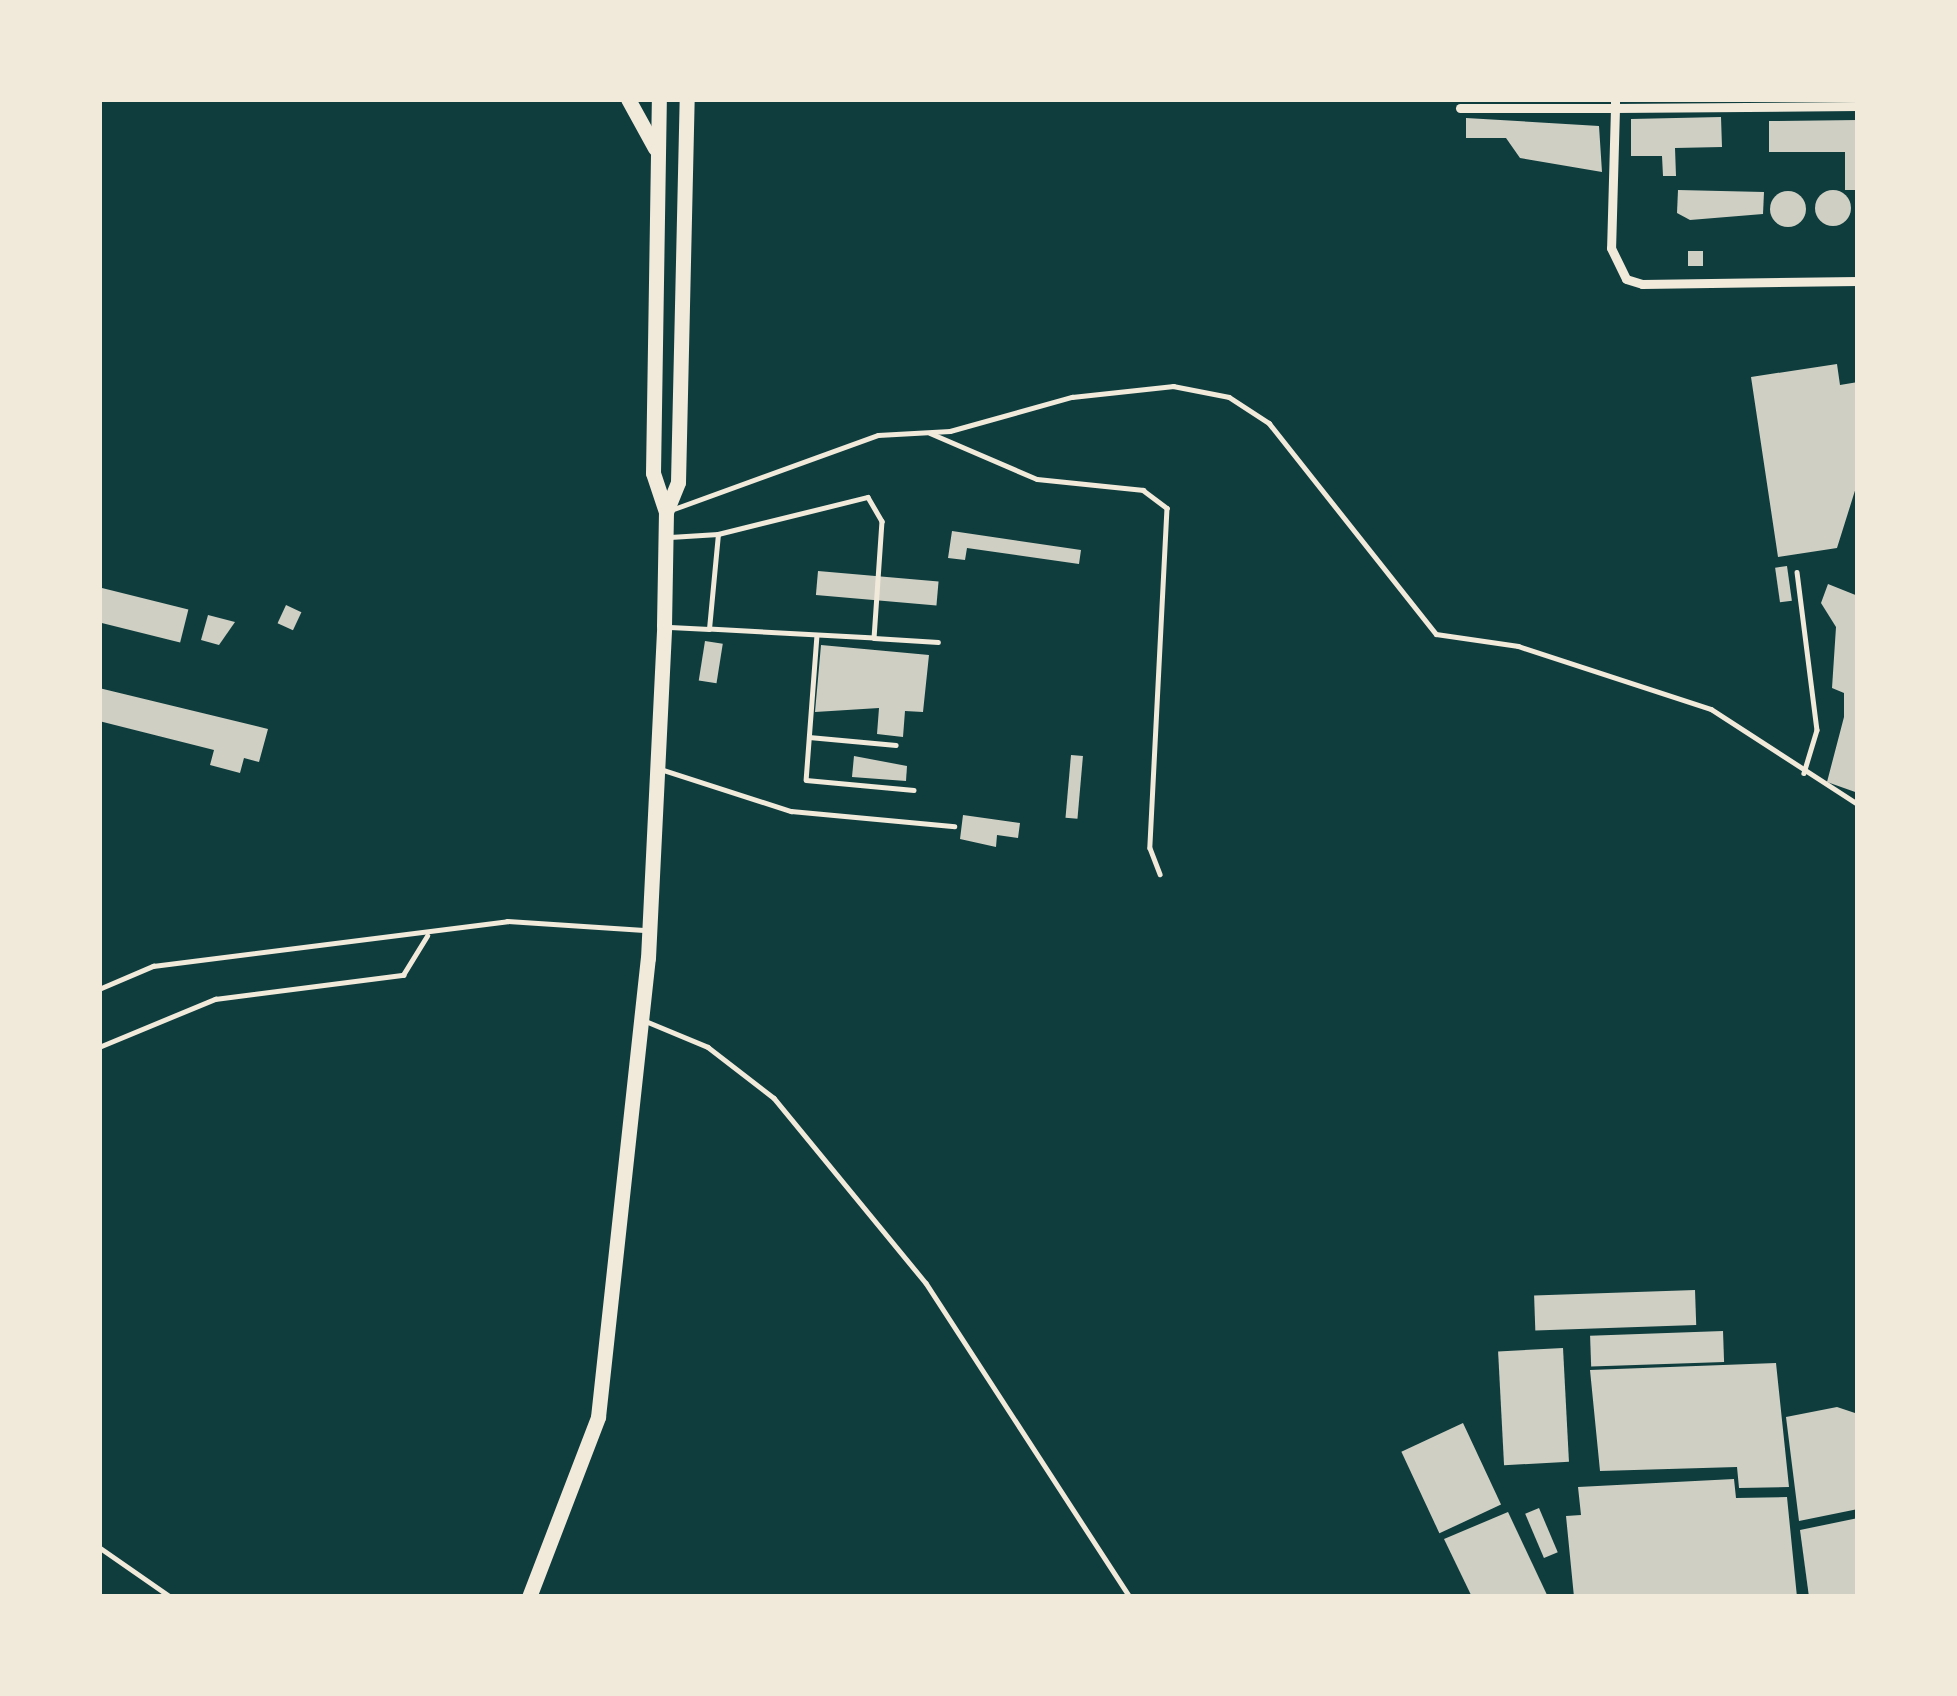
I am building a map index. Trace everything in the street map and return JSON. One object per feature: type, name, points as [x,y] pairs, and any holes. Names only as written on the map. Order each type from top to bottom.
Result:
[{"type":"main road","points":[[628,99],[659,160]]},
{"type":"main road","points":[[659,99],[653,472],[666,512]]},
{"type":"main road","points":[[529,1597],[598,1417],[642,1021],[660,769],[666,512],[678,482],[687,99]]},
{"type":"street","points":[[1460,108],[1492,103],[1858,106]]},
{"type":"street","points":[[1616,104],[1611,248],[1626,279],[1858,281]]},
{"type":"lane","points":[[666,512],[878,435],[930,434],[1072,397],[1173,386],[1229,397],[1269,423],[1412,617],[1436,634],[1518,646],[1711,709],[1770,738],[1804,773],[1858,804]]},
{"type":"lane","points":[[930,434],[1037,479],[1142,490],[1167,508],[1150,848],[1160,874]]},
{"type":"lane","points":[[665,538],[718,534],[868,497],[882,521],[874,638]]},
{"type":"lane","points":[[709,629],[718,534]]},
{"type":"lane","points":[[1797,572],[1817,730],[1804,773]]},
{"type":"lane","points":[[664,626],[938,642]]},
{"type":"lane","points":[[818,634],[806,780],[914,790]]},
{"type":"lane","points":[[809,737],[896,745]]},
{"type":"lane","points":[[660,769],[790,811],[954,826]]},
{"type":"lane","points":[[99,989],[153,966],[427,936],[508,921],[650,929]]},
{"type":"lane","points":[[99,1047],[215,999],[403,976],[427,936]]},
{"type":"lane","points":[[642,1021],[708,1047],[774,1098],[926,1283],[1130,1597]]},
{"type":"lane","points":[[99,1547],[171,1597]]},
{"type":"building","points":[[1721,117],[1722,147],[1675,148],[1676,176],[1663,176],[1662,156],[1631,156],[1631,119]]},
{"type":"building","points":[[1466,118],[1599,126],[1602,172],[1520,158],[1506,138],[1466,138]]},
{"type":"building","points":[[1858,120],[1858,190],[1845,190],[1845,152],[1769,152],[1769,121]]},
{"type":"building","points":[[1678,190],[1764,192],[1763,214],[1690,220],[1677,213]]},
{"type":"building","points":[[1833,190],[1846,195],[1851,208],[1846,221],[1833,226],[1820,221],[1815,208],[1820,195]]},
{"type":"building","points":[[1788,191],[1801,196],[1806,209],[1801,222],[1788,227],[1775,222],[1770,209],[1775,196]]},
{"type":"building","points":[[1688,251],[1703,251],[1703,266],[1688,266]]},
{"type":"building","points":[[1837,364],[1840,385],[1858,382],[1858,481],[1837,548],[1778,557],[1751,377]]},
{"type":"building","points":[[952,531],[1081,550],[1079,564],[967,548],[965,560],[948,558]]},
{"type":"building","points":[[1787,566],[1792,601],[1780,602],[1775,568]]},
{"type":"building","points":[[818,571],[939,582],[936,605],[816,595]]},
{"type":"building","points":[[1828,584],[1858,596],[1858,793],[1827,782],[1844,717],[1844,693],[1832,688],[1836,627],[1821,603]]},
{"type":"building","points":[[102,588],[188,610],[180,643],[99,622]]},
{"type":"building","points":[[286,605],[301,612],[293,630],[278,623]]},
{"type":"building","points":[[208,615],[235,622],[219,645],[201,640]]},
{"type":"building","points":[[705,641],[723,644],[717,683],[699,681]]},
{"type":"building","points":[[821,645],[929,655],[923,712],[905,711],[903,737],[877,734],[879,708],[815,712]]},
{"type":"building","points":[[99,688],[268,729],[259,762],[244,758],[240,773],[210,765],[214,750],[99,721]]},
{"type":"building","points":[[1071,755],[1083,756],[1077,819],[1066,818]]},
{"type":"building","points":[[854,756],[907,766],[906,781],[852,777]]},
{"type":"building","points":[[963,815],[1020,823],[1018,838],[997,835],[996,847],[960,839]]},
{"type":"building","points":[[1695,1290],[1696,1325],[1535,1331],[1534,1296]]},
{"type":"building","points":[[1723,1331],[1724,1362],[1591,1367],[1590,1336]]},
{"type":"building","points":[[1563,1348],[1569,1462],[1504,1465],[1498,1351]]},
{"type":"building","points":[[1776,1363],[1789,1487],[1739,1488],[1737,1467],[1600,1471],[1590,1370]]},
{"type":"building","points":[[1837,1407],[1858,1414],[1858,1509],[1799,1521],[1786,1417]]},
{"type":"building","points":[[1463,1423],[1501,1505],[1439,1533],[1401,1452]]},
{"type":"building","points":[[1734,1479],[1736,1498],[1787,1497],[1797,1597],[1574,1597],[1566,1516],[1581,1515],[1578,1487]]},
{"type":"building","points":[[1539,1508],[1558,1552],[1544,1558],[1525,1514]]},
{"type":"building","points":[[1508,1512],[1548,1597],[1472,1597],[1444,1539]]},
{"type":"building","points":[[1858,1518],[1858,1597],[1809,1597],[1800,1530]]}]
